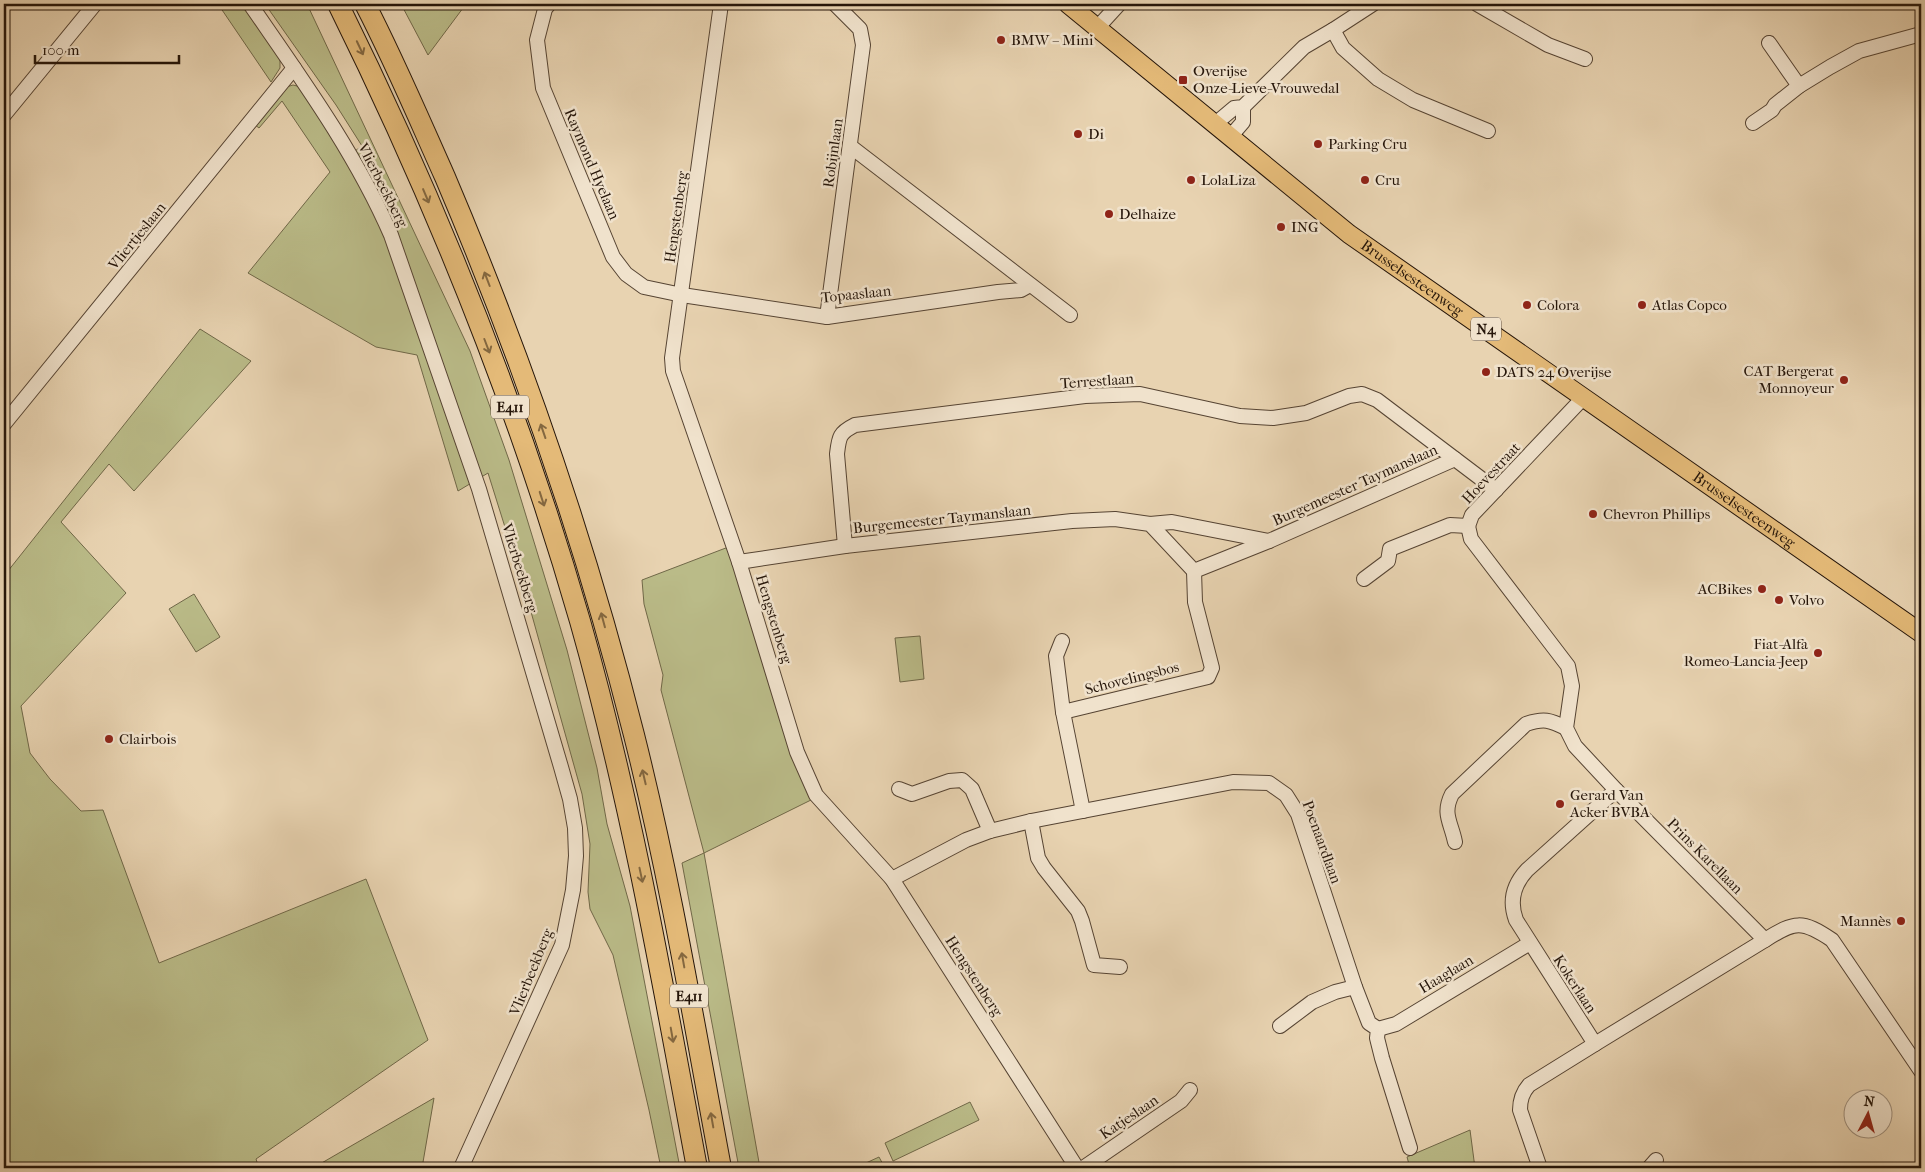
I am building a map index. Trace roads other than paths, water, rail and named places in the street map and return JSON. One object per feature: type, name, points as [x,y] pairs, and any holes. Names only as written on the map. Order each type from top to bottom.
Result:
[{"type":"highway","name":"E411","points":[[338,4],[400,136],[458,271],[498,373],[537,486],[574,603],[610,738],[631,828],[657,952],[697,1168]]},
{"type":"highway","name":"E411","points":[[365,4],[423,128],[473,242],[565,491],[634,735],[655,824],[679,938],[721,1168]]},
{"type":"main road","name":"Brusselsesteenweg","points":[[1068,4],[1349,234],[1921,633]]},
{"type":"street","points":[[4,115],[96,4]]},
{"type":"street","name":"Vlierbeekberg","points":[[250,4],[351,154],[375,199],[391,236],[479,489],[544,708],[574,818],[576,856],[573,890],[562,945],[462,1168]]},
{"type":"street","name":"Raymond Hyelaan","points":[[549,4],[545,9],[537,40],[543,88],[613,257],[626,274],[644,287],[682,295]]},
{"type":"street","name":"Hengstenberg","points":[[721,4],[672,358],[673,371],[739,562],[797,752],[816,795],[892,879],[1077,1168]]},
{"type":"street","name":"Robijnlaan","points":[[826,316],[863,45],[860,29],[835,4]]},
{"type":"street","points":[[1098,27],[1119,4]]},
{"type":"street","points":[[1215,124],[1234,108],[1243,107],[1304,47],[1373,4]]},
{"type":"street","points":[[1477,4],[1548,45],[1585,58]]},
{"type":"street","points":[[1333,30],[1343,48],[1378,78],[1413,100],[1488,131]]},
{"type":"street","points":[[1753,123],[1772,110],[1775,105],[1798,86],[1859,51],[1921,34]]},
{"type":"street","points":[[1769,43],[1798,86]]},
{"type":"street","name":"Vliertjeslaan","points":[[4,424],[294,68]]},
{"type":"street","points":[[1230,137],[1242,122],[1243,107]]},
{"type":"street","points":[[850,146],[1070,315]]},
{"type":"street","points":[[1004,292],[1003,282],[1006,266]]},
{"type":"street","name":"Topaaslaan","points":[[682,295],[826,316],[1021,290],[1030,285]]},
{"type":"street","name":"Terrestlaan","points":[[845,546],[837,454],[838,438],[843,430],[855,425],[1085,396],[1140,394],[1240,416],[1273,418],[1306,413],[1349,396],[1362,394],[1377,400],[1496,490]]},
{"type":"street","name":"Hoevestraat","points":[[1364,579],[1388,561],[1390,549],[1450,526],[1468,526],[1472,515],[1584,398]]},
{"type":"street","name":"Burgemeester Taymanslaan","points":[[1194,571],[1269,542],[1455,459]]},
{"type":"street","name":"Burgemeester Taymanslaan","points":[[739,562],[845,546],[1072,521],[1115,519],[1150,524],[1172,522],[1269,542]]},
{"type":"street","points":[[1150,524],[1194,571]]},
{"type":"street","points":[[1455,842],[1447,818],[1447,806],[1452,794],[1526,724],[1539,720],[1552,721],[1566,728],[1572,686],[1568,666],[1471,539],[1468,526]]},
{"type":"street","name":"Schovelingsbos","points":[[1063,712],[1208,677],[1212,668],[1195,602],[1194,571]]},
{"type":"street","points":[[1062,641],[1056,656],[1063,712],[1083,811]]},
{"type":"street","name":"Prins Karellaan","points":[[1566,728],[1575,746],[1616,790],[1766,940]]},
{"type":"street","points":[[899,789],[912,794],[949,781],[962,780],[972,788],[990,832]]},
{"type":"street","name":"Poenaardlaan","points":[[892,879],[966,840],[1031,821],[1233,782],[1269,783],[1286,795],[1298,814],[1355,987],[1369,1023],[1378,1029],[1377,1038],[1382,1058],[1410,1148]]},
{"type":"street","name":"Kokerlaan","points":[[1595,1044],[1530,943],[1513,911],[1513,894],[1519,878],[1616,790]]},
{"type":"street","points":[[1031,821],[1038,858],[1078,911],[1094,965],[1120,966]]},
{"type":"street","points":[[1540,1168],[1520,1110],[1523,1092],[1529,1085],[1784,928],[1799,924],[1813,927],[1832,940],[1921,1071]]},
{"type":"street","name":"Haaglaan","points":[[1378,1029],[1396,1024],[1530,943]]},
{"type":"street","points":[[1280,1026],[1312,1002],[1335,992],[1355,987]]},
{"type":"street","name":"Katjeslaan","points":[[1083,1168],[1181,1101],[1190,1090]]},
{"type":"place","name":"BMW – Mini","points":[[1001,40]]},
{"type":"place","name":"Overijse Onze-Lieve-Vrouwedal","points":[[1183,80]]},
{"type":"place","name":"Di","points":[[1078,134]]},
{"type":"place","name":"Parking Cru","points":[[1318,144]]},
{"type":"place","name":"LolaLiza","points":[[1191,180]]},
{"type":"place","name":"Cru","points":[[1365,180]]},
{"type":"place","name":"Delhaize","points":[[1109,214]]},
{"type":"place","name":"ING","points":[[1281,227]]},
{"type":"place","name":"Colora","points":[[1527,305]]},
{"type":"place","name":"Atlas Copco","points":[[1642,305]]},
{"type":"place","name":"DATS 24 Overijse","points":[[1486,372]]},
{"type":"place","name":"CAT Bergerat Monnoyeur","points":[[1844,380]]},
{"type":"place","name":"Chevron Phillips","points":[[1593,514]]},
{"type":"place","name":"ACBikes","points":[[1762,589]]},
{"type":"place","name":"Volvo","points":[[1779,600]]},
{"type":"place","name":"Fiat-Alfa Romeo-Lancia-Jeep","points":[[1818,653]]},
{"type":"place","name":"Clairbois","points":[[109,739]]},
{"type":"place","name":"Gerard Van Acker BVBA","points":[[1560,804]]},
{"type":"place","name":"Mannès","points":[[1901,921]]}]
